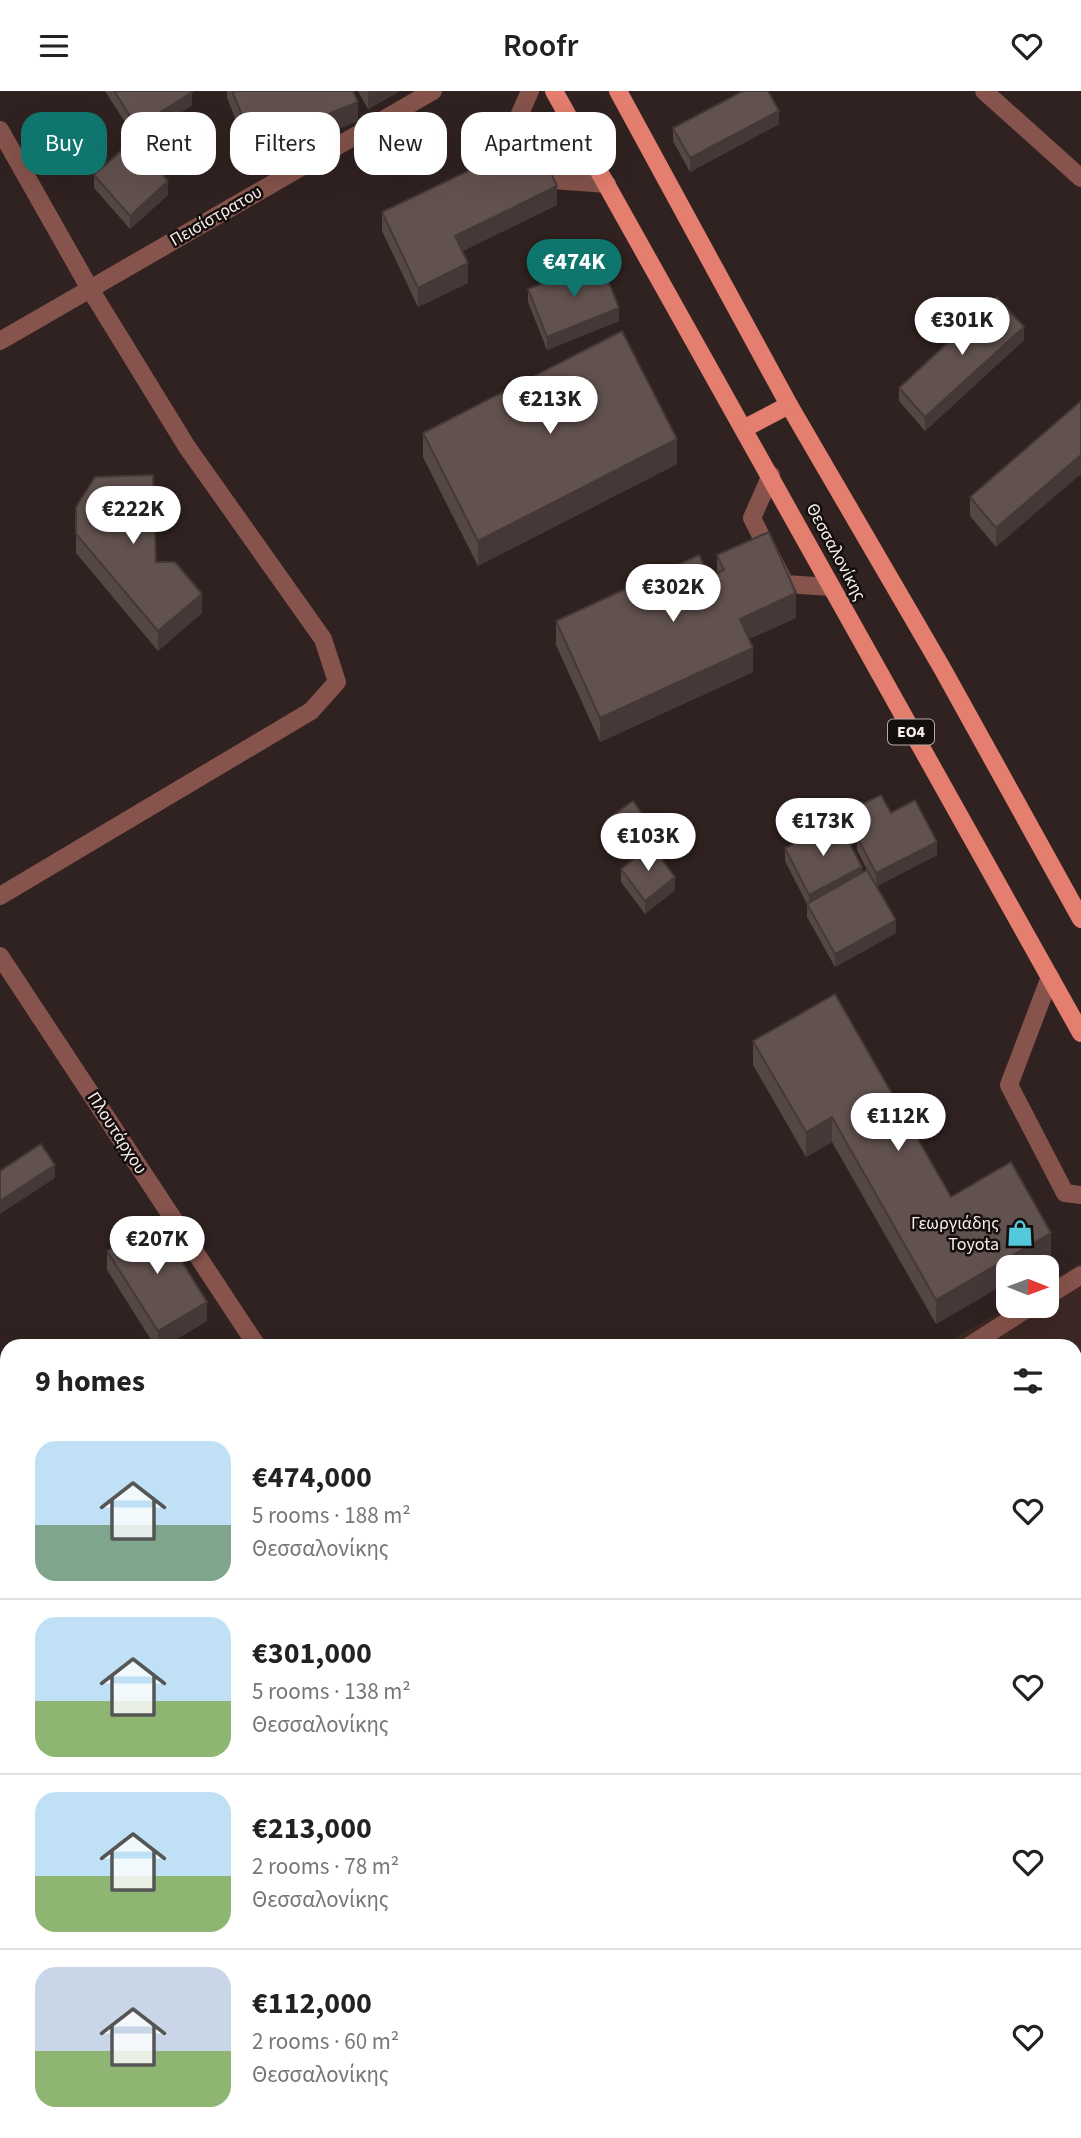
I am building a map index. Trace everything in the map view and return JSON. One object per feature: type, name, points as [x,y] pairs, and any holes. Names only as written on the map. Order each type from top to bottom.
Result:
[{"type":"main road","name":"Θεσσαλονίκης","points":[[554,91],[745,428],[1081,1033]]},
{"type":"main road","name":"Θεσσαλονίκης","points":[[618,91],[789,405],[942,668],[1081,919]]},
{"type":"main road","points":[[745,428],[789,405]]},
{"type":"street","name":"Πεισίστρατου","points":[[0,341],[433,91]]},
{"type":"street","points":[[530,91],[519,116],[553,180],[607,184]]},
{"type":"street","points":[[984,91],[1081,179]]},
{"type":"street","points":[[0,131],[90,289],[187,447],[323,639],[337,682],[311,711],[0,897]]},
{"type":"street","points":[[771,475],[752,518],[785,585],[831,587]]},
{"type":"street","name":"Πλουτάρχου","points":[[0,956],[252,1339]]},
{"type":"street","points":[[1050,978],[1009,1086],[1065,1193],[1081,1195]]},
{"type":"street","points":[[1059,1289],[1081,1275]]},
{"type":"street","points":[[980,1339],[1013,1318]]},
{"type":"shaded area","points":[[1081,1262],[1081,1339],[954,1339],[996,1314],[996,1318],[1059,1318],[1059,1276]]},
{"type":"building","points":[[114,91],[192,92],[161,112],[127,112]]},
{"type":"building","points":[[232,91],[353,91],[358,102],[333,112],[241,112]]},
{"type":"building","points":[[743,91],[768,91],[779,111],[690,158],[673,128]]},
{"type":"building","points":[[121,151],[121,175],[163,175],[168,181],[130,216],[94,175],[107,175],[107,163]]},
{"type":"building","points":[[461,174],[552,175],[557,186],[455,236],[468,263],[418,288],[382,212]]},
{"type":"building","points":[[600,260],[619,308],[547,337],[528,289]]},
{"type":"building","points":[[997,297],[1024,327],[925,417],[899,388]]},
{"type":"building","points":[[622,331],[677,439],[478,541],[423,433]]},
{"type":"building","points":[[1081,401],[1081,455],[996,528],[970,497]]},
{"type":"building","points":[[153,475],[156,562],[175,562],[202,594],[158,631],[76,534],[76,507],[95,477]]},
{"type":"building","points":[[769,532],[796,593],[740,619],[753,648],[600,718],[556,621],[699,555],[710,577],[724,570],[717,555]]},
{"type":"building","points":[[881,795],[891,813],[915,800],[937,842],[876,873],[857,837],[864,833],[852,809]]},
{"type":"building","points":[[633,801],[656,833],[630,853],[606,820]]},
{"type":"building","points":[[838,821],[862,867],[809,895],[785,848]]},
{"type":"building","points":[[651,845],[675,877],[645,901],[621,869]]},
{"type":"building","points":[[867,870],[896,920],[835,954],[807,904]]},
{"type":"building","points":[[835,994],[951,1197],[1011,1162],[1051,1233],[1013,1255],[996,1255],[996,1265],[936,1300],[832,1117],[806,1132],[753,1041]]},
{"type":"building","points":[[41,1144],[55,1165],[0,1201],[0,1171]]},
{"type":"building","points":[[156,1220],[207,1302],[158,1331],[107,1251]]},
{"type":"place","name":"Γεωργιάδης Toyota","points":[[1020,1233]]}]
